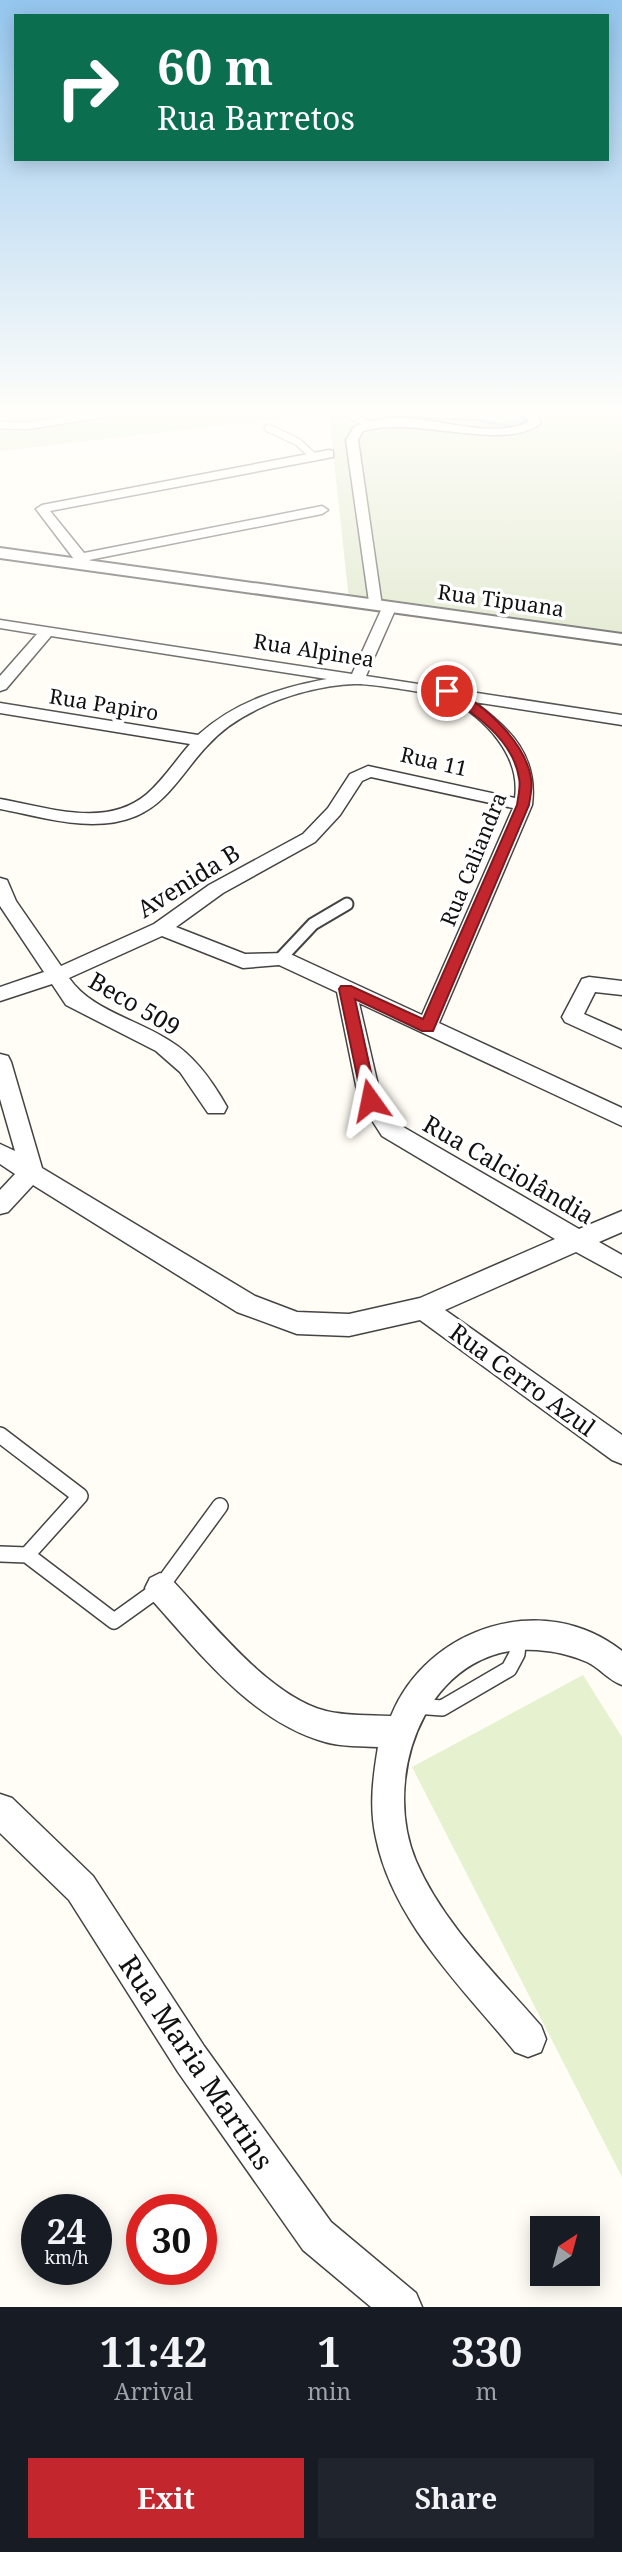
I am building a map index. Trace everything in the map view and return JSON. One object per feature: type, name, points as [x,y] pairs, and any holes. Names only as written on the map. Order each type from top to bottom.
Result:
[{"type":"street","points":[[51,521],[83,561],[272,521]]},
{"type":"street","points":[[0,804],[99,820],[131,813],[160,793],[202,741],[230,716],[264,699],[304,686],[357,679],[382,607],[366,521]]},
{"type":"street","name":"Rua Tipuana","points":[[2,556],[83,561],[382,607],[622,639]]},
{"type":"street","name":"Rua Alpinea","points":[[0,624],[622,720]]},
{"type":"street","points":[[0,686],[49,630]]},
{"type":"street","name":"Rua Caliandra","points":[[427,1027],[523,805],[525,778],[514,750],[479,712],[447,691]]},
{"type":"street","name":"Rua Papiro","points":[[0,708],[202,741]]},
{"type":"street","name":"Rua 11","points":[[375,770],[523,805]]},
{"type":"street","name":"Avenida B","points":[[0,994],[80,967],[161,929],[216,888],[309,838],[334,811],[356,778],[375,770]]},
{"type":"street","name":"Beco 509","points":[[2,896],[73,1000],[163,1046],[188,1066],[216,1107]]},
{"type":"street","points":[[161,929],[243,961],[281,957],[622,1118]]},
{"type":"street","points":[[622,988],[589,984],[572,1017],[622,1040]]},
{"type":"street","name":"Rua Calciolândia","points":[[346,989],[370,1100],[390,1130],[622,1267]]},
{"type":"street","points":[[0,1062],[32,1171]]},
{"type":"street","points":[[0,1153],[246,1304],[297,1323],[349,1325],[423,1308],[622,1221]]},
{"type":"street","points":[[0,1205],[32,1171]]},
{"type":"street","name":"Rua Cerro Azul","points":[[423,1308],[622,1451]]},
{"type":"street","points":[[160,1588],[253,1684],[298,1717],[325,1727],[403,1718]]},
{"type":"street","points":[[528,2039],[413,1892],[392,1838],[387,1783],[403,1718],[420,1688],[455,1656],[498,1638],[545,1635],[593,1649],[622,1670]]},
{"type":"street","name":"Rua Maria Martins","points":[[4,1823],[82,1888],[191,2059],[317,2236],[402,2307]]},
{"type":"lane","points":[[281,957],[313,924],[347,904]]},
{"type":"lane","points":[[0,1435],[80,1496],[27,1555]]},
{"type":"lane","points":[[0,1554],[27,1555],[114,1621],[160,1588],[220,1506]]},
{"type":"green space","points":[[341,521],[622,521],[622,633],[349,600]]},
{"type":"green space","points":[[583,1675],[622,1737],[622,2177],[412,1767]]},
{"type":"route","points":[[370,1100],[346,989],[427,1027],[523,805],[525,778],[514,750],[479,712],[447,691]]}]
